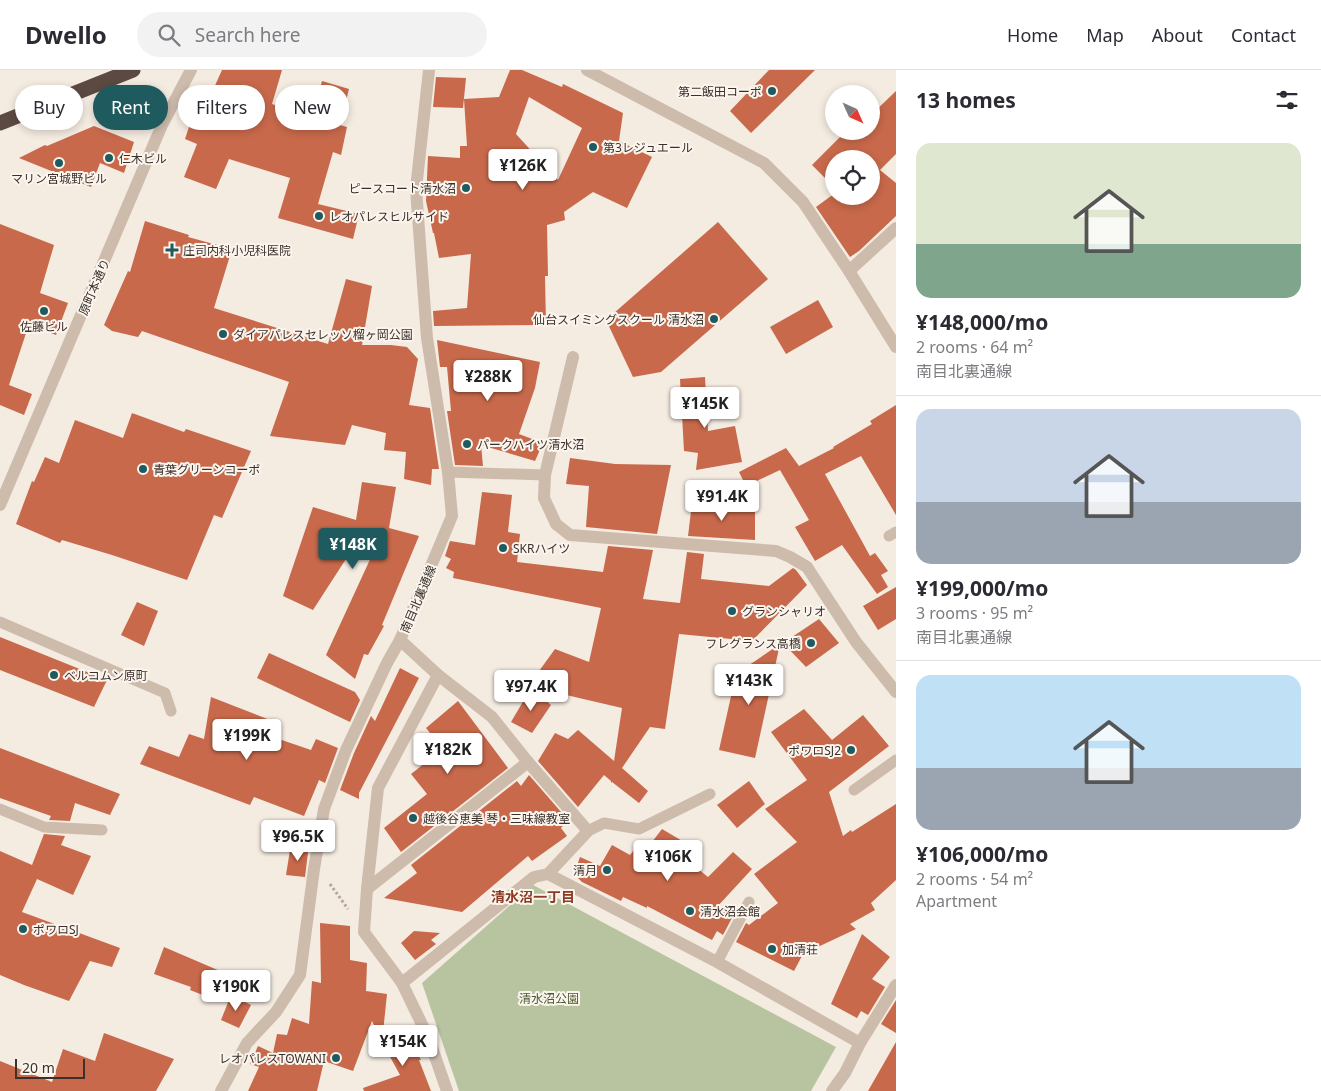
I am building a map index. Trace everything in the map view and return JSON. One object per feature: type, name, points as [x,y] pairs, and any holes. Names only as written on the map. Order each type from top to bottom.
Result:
[{"type":"highway","points":[[0,123],[133,70]]},
{"type":"street","name":"原町本通り","points":[[0,505],[162,125],[191,70]]},
{"type":"street","name":"南目北裏通線","points":[[222,1091],[247,1043],[276,1012],[300,975],[324,809],[346,750],[387,663],[400,640],[452,516],[448,472],[426,338],[416,189],[430,70]]},
{"type":"street","points":[[587,70],[764,163],[803,202],[896,347]]},
{"type":"street","points":[[849,271],[896,228]]},
{"type":"street","points":[[573,356],[545,474],[544,498],[556,524],[570,535],[776,551],[790,557],[808,567],[856,642],[896,692]]},
{"type":"street","points":[[400,640],[438,675],[492,717],[528,762],[588,830],[548,874],[534,878],[402,983]]},
{"type":"street","points":[[438,675],[378,788],[364,932],[402,983],[429,1039],[447,1091]]},
{"type":"street","points":[[367,889],[528,762]]},
{"type":"street","points":[[548,874],[717,962],[860,1043]]},
{"type":"street","points":[[832,1091],[896,985]]},
{"type":"lane","points":[[448,472],[545,474]]},
{"type":"lane","points":[[0,622],[165,693],[171,712]]},
{"type":"lane","points":[[854,790],[896,760]]},
{"type":"lane","points":[[588,830],[604,823],[639,828],[710,794]]},
{"type":"lane","points":[[0,809],[44,827],[102,830]]},
{"type":"lane","points":[[717,962],[749,902]]},
{"type":"path","points":[[315,863],[364,932]]},
{"type":"green space","name":"清水沼公園","points":[[533,885],[836,1047],[811,1091],[459,1091],[422,983]]},
{"type":"building","points":[[222,70],[282,70],[278,85],[275,85],[272,104],[275,105],[275,130],[346,130],[341,155],[333,152],[318,204],[359,214],[353,239],[278,218],[290,178],[229,159],[216,189],[184,177],[197,144],[185,139],[188,130],[265,130],[265,85],[215,85]]},
{"type":"building","points":[[510,70],[522,70],[562,87],[563,84],[623,113],[619,141],[652,157],[627,208],[593,192],[564,212],[565,220],[547,225],[548,276],[545,276],[546,325],[434,326],[433,311],[467,308],[471,254],[439,258],[426,201],[428,156],[460,158],[460,146],[467,146],[464,99],[499,97]],"holes":[[[529,97],[582,128],[558,180],[516,134]]]},
{"type":"building","name":"第二飯田コーポ","points":[[769,70],[815,70],[751,133],[730,111]]},
{"type":"building","points":[[436,77],[466,78],[463,108],[433,107]]},
{"type":"building","points":[[322,81],[336,85],[321,85]]},
{"type":"building","points":[[896,91],[896,154],[880,170],[880,150],[827,150],[837,140],[880,140],[880,106]]},
{"type":"building","points":[[93,126],[93,130],[104,130],[134,142],[124,173],[100,163],[91,187],[19,158],[45,145],[47,146]]},
{"type":"building","points":[[825,152],[825,178],[812,165]]},
{"type":"building","points":[[880,170],[896,183],[896,216],[859,251],[850,257],[816,207],[825,200],[825,205],[880,205]]},
{"type":"building","points":[[145,221],[189,235],[188,237],[232,249],[214,308],[328,344],[346,279],[372,286],[362,345],[407,347],[418,359],[409,405],[430,408],[439,469],[432,469],[431,485],[404,479],[406,452],[384,450],[386,433],[352,425],[345,445],[270,436],[289,382],[142,331],[138,337],[112,331],[104,325],[128,271],[130,272]]},
{"type":"building","points":[[718,222],[768,279],[661,372],[633,377],[606,320]]},
{"type":"building","points":[[0,224],[54,245],[40,293],[68,303],[56,335],[29,324],[9,385],[32,394],[24,415],[0,405]]},
{"type":"building","points":[[818,300],[833,327],[786,354],[770,327]]},
{"type":"building","points":[[437,340],[540,362],[535,388],[519,434],[543,443],[535,461],[481,445],[483,466],[455,465],[447,411],[451,411],[447,367],[440,367]]},
{"type":"building","points":[[705,377],[708,431],[735,426],[742,462],[696,470],[698,453],[684,451],[680,379]]},
{"type":"building","points":[[896,405],[896,515],[861,456],[825,474],[870,556],[875,553],[888,571],[881,575],[888,587],[877,594],[842,545],[815,561],[795,527],[809,520],[780,470],[746,486],[739,472],[786,448],[799,466],[834,448],[872,424],[870,421]]},
{"type":"building","points":[[132,413],[184,432],[186,429],[251,451],[222,518],[214,515],[187,580],[62,540],[60,543],[16,524],[32,481],[34,482],[45,457],[59,463],[75,420],[123,438]]},
{"type":"building","points":[[570,458],[615,464],[671,465],[657,534],[586,527],[589,486],[566,484]]},
{"type":"building","points":[[362,482],[396,487],[389,528],[419,536],[382,625],[384,626],[368,655],[364,654],[355,679],[326,655],[379,540],[364,531],[313,610],[283,596],[313,507],[356,520]]},
{"type":"building","points":[[482,492],[512,495],[508,532],[520,534],[517,562],[603,572],[608,546],[653,550],[643,599],[680,603],[687,552],[704,554],[701,579],[769,586],[793,568],[807,585],[752,641],[679,634],[665,729],[650,727],[622,768],[648,791],[639,803],[611,783],[604,775],[578,807],[538,761],[555,733],[568,739],[578,730],[614,761],[622,708],[532,687],[536,679],[534,678],[555,649],[589,662],[601,608],[453,578],[454,572],[446,568],[451,559],[445,556],[450,541],[475,545]]},
{"type":"building","points":[[692,503],[755,508],[755,540],[688,536]]},
{"type":"building","points":[[896,587],[896,619],[878,630],[863,606]]},
{"type":"building","points":[[137,602],[158,611],[144,646],[121,635]]},
{"type":"building","name":"フレグランス高橋","points":[[819,619],[839,643],[806,667],[783,643]]},
{"type":"building","name":"ベルコムン原町","points":[[0,637],[107,680],[94,707],[0,670]]},
{"type":"building","points":[[780,644],[755,758],[719,750],[736,674]]},
{"type":"building","points":[[269,653],[355,692],[360,700],[350,722],[257,678]]},
{"type":"building","points":[[400,668],[419,678],[359,793],[359,799],[340,790],[371,716],[375,721]]},
{"type":"building","points":[[531,688],[551,705],[532,733],[511,722]]},
{"type":"building","points":[[211,697],[280,724],[273,737],[311,750],[316,739],[338,748],[325,783],[319,780],[304,816],[254,797],[250,805],[140,764],[149,746],[179,757],[189,734],[204,739]]},
{"type":"building","points":[[458,701],[508,768],[401,852],[384,828],[427,794],[411,774],[443,749],[426,728]]},
{"type":"building","points":[[804,709],[832,740],[863,715],[889,746],[829,792],[843,836],[896,804],[896,880],[871,903],[875,910],[850,924],[856,929],[803,954],[794,971],[736,942],[746,923],[749,925],[778,903],[754,874],[797,842],[765,809],[807,780],[771,732]]},
{"type":"building","points":[[0,748],[120,794],[110,815],[75,803],[70,821],[49,820],[51,816],[0,798]]},
{"type":"building","points":[[529,775],[568,820],[561,828],[567,836],[532,861],[528,856],[462,912],[384,898],[417,873],[411,865],[517,781],[521,786]]},
{"type":"building","points":[[749,781],[765,804],[737,828],[717,805]]},
{"type":"building","points":[[662,829],[689,845],[681,855],[708,877],[733,852],[752,869],[716,908],[733,916],[723,935],[717,931],[712,940],[647,906],[647,908],[623,897],[621,901],[582,882],[574,874],[580,857],[600,866],[612,845],[630,855],[642,840],[652,842]]},
{"type":"building","points":[[44,834],[65,836],[61,845],[91,856],[73,895],[37,879],[22,912],[120,948],[112,967],[90,961],[69,1001],[0,975],[0,851],[32,865]]},
{"type":"building","points":[[309,844],[305,877],[286,875],[290,850]]},
{"type":"building","points":[[320,923],[350,926],[350,960],[367,963],[366,991],[387,994],[382,1042],[372,1021],[353,1071],[324,1061],[317,1091],[248,1091],[259,1067],[250,1064],[258,1046],[273,1053],[277,1034],[287,1035],[292,1018],[309,1024],[312,981],[321,983]]},
{"type":"building","points":[[414,931],[440,933],[431,940],[436,944],[415,960],[401,943]]},
{"type":"building","points":[[862,934],[890,957],[872,979],[885,987],[868,1015],[861,1011],[857,1018],[831,1004]]},
{"type":"building","points":[[164,947],[227,974],[218,1001],[190,990],[191,987],[154,974]]},
{"type":"building","points":[[231,995],[251,1005],[239,1028],[221,1020]]},
{"type":"building","points":[[896,1000],[896,1033],[881,1024]]},
{"type":"building","points":[[405,1029],[421,1060],[419,1060],[431,1091],[364,1091],[363,1088],[400,1075],[382,1042]]},
{"type":"building","points":[[104,1033],[174,1059],[156,1091],[0,1091],[0,1061],[52,1082],[63,1049],[95,1061]]},
{"type":"building","points":[[896,1042],[896,1091],[868,1091]]},
{"type":"place","name":"第二飯田コーポ","points":[[772,91]]},
{"type":"place","name":"第3レジュエール","points":[[593,147]]},
{"type":"place","name":"仁木ビル","points":[[109,158]]},
{"type":"place","name":"マリン宮城野ビル","points":[[59,163]]},
{"type":"place","name":"ピースコート清水沼","points":[[466,188]]},
{"type":"place","name":"レオパレスヒルサイド","points":[[319,216]]},
{"type":"place","name":"庄司内科小児科医院","points":[[172,250]]},
{"type":"place","name":"佐藤ビル","points":[[44,311]]},
{"type":"place","name":"仙台スイミングスクール 清水沼","points":[[714,319]]},
{"type":"place","name":"ダイアパレスセレッソ榴ヶ岡公園","points":[[223,334]]},
{"type":"place","name":"パークハイツ清水沼","points":[[467,444]]},
{"type":"place","name":"青葉グリーンコーポ","points":[[143,469]]},
{"type":"place","name":"SKRハイツ","points":[[503,548]]},
{"type":"place","name":"グランシャリオ","points":[[732,611]]},
{"type":"place","name":"フレグランス高橋","points":[[811,643]]},
{"type":"place","name":"ベルコムン原町","points":[[54,675]]},
{"type":"place","name":"ポワロSJ2","points":[[851,750]]},
{"type":"place","name":"越後谷恵美 琴・三味線教室","points":[[413,818]]},
{"type":"place","name":"清月","points":[[607,870]]},
{"type":"place","name":"清水沼会館","points":[[690,911]]},
{"type":"place","name":"ポワロSJ","points":[[23,929]]},
{"type":"place","name":"加清荘","points":[[772,949]]},
{"type":"place","name":"レオパレスTOWANI","points":[[336,1058]]},
{"type":"district","name":"清水沼一丁目","points":[[533,896]]}]
